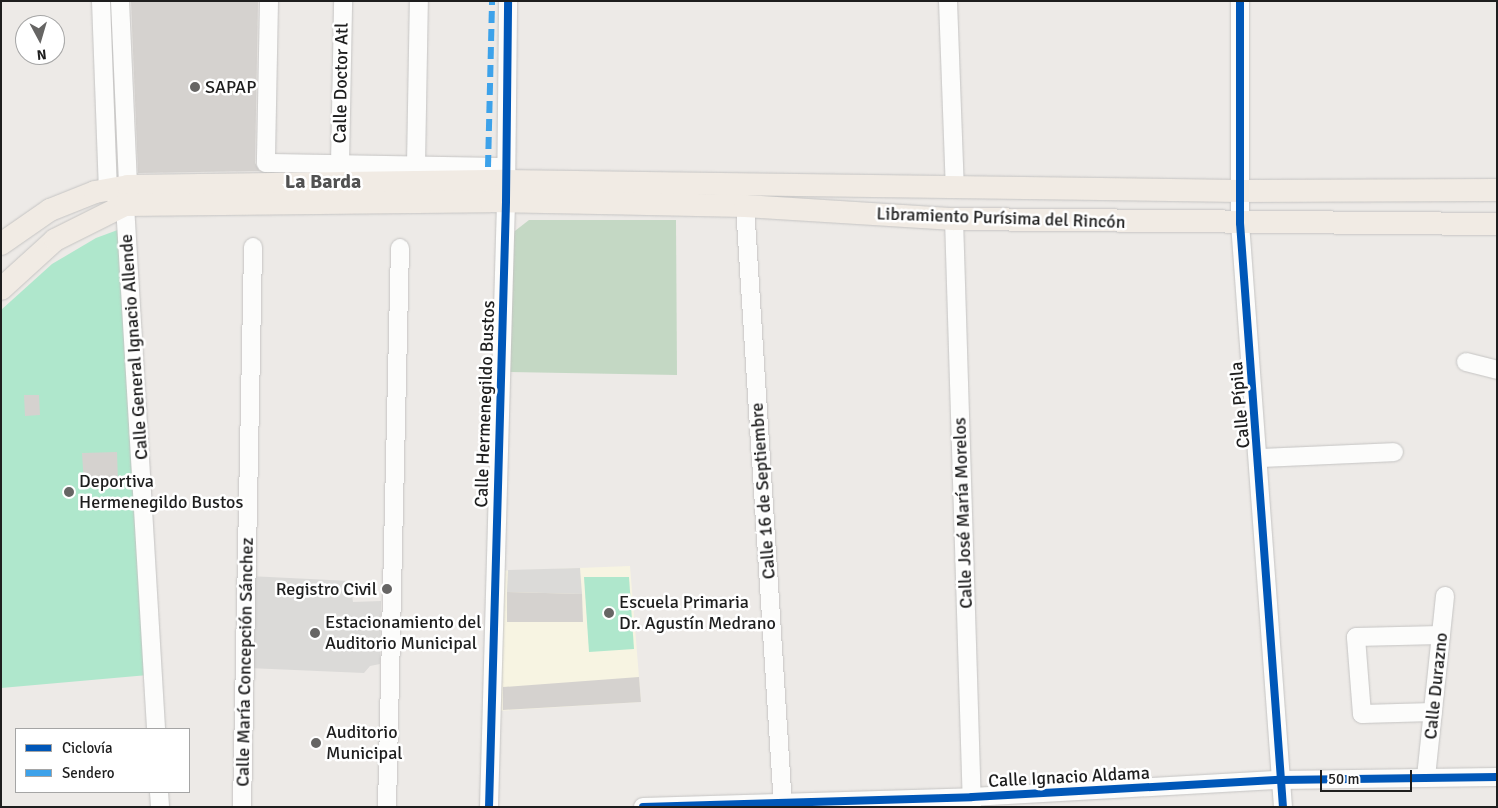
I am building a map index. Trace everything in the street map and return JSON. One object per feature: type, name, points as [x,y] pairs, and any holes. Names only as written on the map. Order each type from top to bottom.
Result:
[{"type":"main road","name":"Libramiento Purísima del Rincón","points":[[506,183],[748,182],[955,188],[1240,191],[1497,190]]},
{"type":"main road","points":[[1,244],[50,210],[120,193],[506,183]]},
{"type":"main road","name":"Libramiento Purísima del Rincón","points":[[506,183],[746,206],[954,219],[1497,224]]},
{"type":"main road","points":[[1,289],[55,240],[120,193]]},
{"type":"street","points":[[101,1],[120,193]]},
{"type":"street","points":[[120,1],[120,193]]},
{"type":"street","points":[[269,1],[266,163],[416,165],[506,183]]},
{"type":"street","name":"Calle Doctor Atl","points":[[340,164],[343,1]]},
{"type":"street","points":[[416,165],[419,1]]},
{"type":"street","name":"Calle Hermenegildo Bustos","points":[[489,807],[506,183],[508,1]]},
{"type":"street","points":[[948,1],[955,188]]},
{"type":"street","name":"Calle Pípila","points":[[1240,1],[1240,223],[1259,458],[1283,807]]},
{"type":"street","name":"Calle General Ignacio Allende","points":[[120,193],[156,728]]},
{"type":"street","name":"Calle 16 de Septiembre","points":[[746,206],[782,805]]},
{"type":"street","name":"Calle José María Morelos","points":[[954,219],[972,802]]},
{"type":"street","name":"Calle María Concepción Sánchez","points":[[242,807],[253,247]]},
{"type":"street","points":[[387,807],[400,248]]},
{"type":"street","points":[[1466,362],[1497,370]]},
{"type":"street","points":[[1259,458],[1394,452]]},
{"type":"street","name":"Calle Durazno","points":[[1426,777],[1445,596]]},
{"type":"street","points":[[1433,712],[1362,714],[1356,637],[1441,635]]},
{"type":"street","name":"Calle Ignacio Aldama","points":[[643,807],[972,802],[1280,780],[1497,777]]},
{"type":"street","points":[[159,793],[160,807]]},
{"type":"shaded area","name":"Escuela Primaria Dr. Agustín Medrano","points":[[630,566],[641,702],[496,711],[500,571]]},
{"type":"shaded area","name":"Escuela Primaria Dr. Agustín Medrano","points":[[580,568],[582,594],[507,592],[508,570]]},
{"type":"shaded area","name":"Estacionamiento del Auditorio Municipal","points":[[250,576],[350,581],[353,602],[381,601],[380,664],[370,666],[364,673],[249,668]]},
{"type":"green space","points":[[529,220],[676,220],[677,375],[510,372],[511,234]]},
{"type":"green space","name":"Deportiva Hermenegildo Bustos","points":[[123,228],[148,675],[1,688],[1,310],[52,264],[96,238]]},
{"type":"green space","name":"Escuela Primaria Dr. Agustín Medrano","points":[[584,577],[629,577],[634,649],[589,652]]},
{"type":"building","name":"SAPAP","points":[[131,1],[258,1],[255,163],[260,171],[138,173]]},
{"type":"building","points":[[24,395],[39,395],[40,415],[25,416]]},
{"type":"building","points":[[117,452],[118,482],[84,484],[82,453]]},
{"type":"building","name":"Escuela Primaria Dr. Agustín Medrano","points":[[507,592],[582,594],[583,622],[507,622]]},
{"type":"building","points":[[639,677],[641,702],[503,710],[503,687]]},
{"type":"marked path","points":[[488,167],[492,1]]},
{"type":"cycle path","points":[[489,807],[506,201],[508,1]]},
{"type":"cycle path","points":[[1240,1],[1240,223],[1283,807]]},
{"type":"cycle path","points":[[643,807],[972,797],[1280,780],[1497,777]]},
{"type":"place","name":"SAPAP","points":[[195,87]]},
{"type":"place","name":"Deportiva Hermenegildo Bustos","points":[[69,492]]},
{"type":"place","name":"Registro Civil","points":[[387,589]]},
{"type":"place","name":"Escuela Primaria Dr. Agustín Medrano","points":[[609,613]]},
{"type":"place","name":"Estacionamiento del Auditorio Municipal","points":[[315,633]]},
{"type":"place","name":"Auditorio Municipal","points":[[316,743]]},
{"type":"district","name":"La Barda","points":[[323,181]]}]
